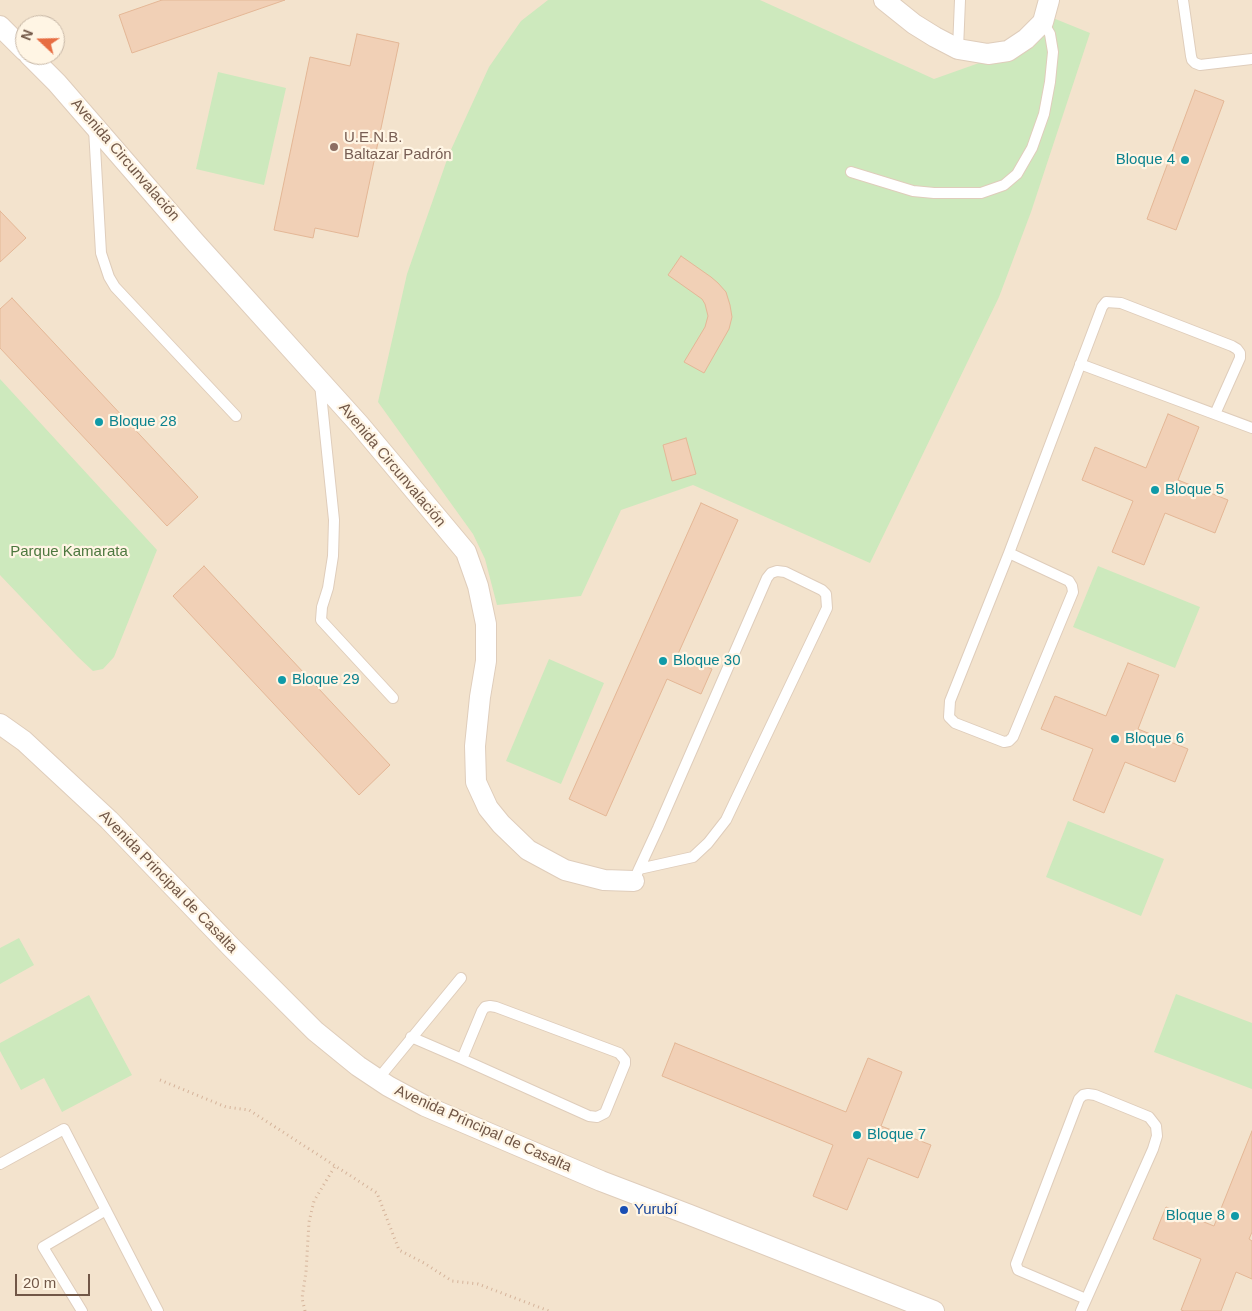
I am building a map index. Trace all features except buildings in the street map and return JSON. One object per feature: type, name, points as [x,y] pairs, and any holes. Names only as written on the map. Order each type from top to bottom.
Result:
[{"type":"street","points":[[884,0],[914,24],[958,49],[988,54],[1008,51],[1026,39],[1043,22],[1050,0]]},
{"type":"street","points":[[0,26],[15,41]]},
{"type":"street","name":"Avenida Circunvalación","points":[[39,65],[359,424],[466,552],[478,586],[486,624],[486,661],[475,746],[476,782],[488,808],[501,824],[528,850],[565,870],[604,880],[637,875]]},
{"type":"street","name":"Avenida Principal de Casalta","points":[[0,724],[24,740],[109,820],[315,1031],[358,1066],[388,1086],[425,1106],[601,1181],[690,1214],[934,1311]]},
{"type":"lane","points":[[958,49],[960,0]]},
{"type":"lane","points":[[1184,0],[1191,56],[1195,63],[1200,65],[1252,59]]},
{"type":"lane","points":[[851,172],[913,191],[934,193],[981,194],[1004,185],[1017,174],[1032,148],[1044,114],[1053,52],[1050,34],[1043,22]]},
{"type":"lane","points":[[94,125],[101,253],[109,277],[115,287],[236,416]]},
{"type":"lane","points":[[1009,552],[1069,581],[1072,586],[1072,592],[1013,737],[1009,742],[1004,742],[955,723],[950,717],[950,701],[1102,307],[1106,302],[1121,303],[1237,349],[1240,353],[1240,358],[1215,414]]},
{"type":"lane","points":[[1080,364],[1252,428]]},
{"type":"lane","points":[[320,381],[334,520],[333,556],[321,620],[393,698]]},
{"type":"lane","points":[[784,572],[822,590],[828,600],[827,608],[726,820],[708,843],[693,857],[637,875],[767,578],[771,573],[784,572]]},
{"type":"lane","points":[[378,1079],[461,978]]},
{"type":"lane","points":[[411,1038],[590,1116],[597,1117],[605,1113],[625,1064],[625,1060],[619,1053],[490,1006],[485,1007],[482,1011],[462,1059]]},
{"type":"lane","points":[[1081,1311],[1158,1136],[1156,1126],[1149,1117],[1095,1095],[1088,1094],[1083,1095],[1079,1099],[1016,1264],[1018,1270],[1086,1299]]},
{"type":"lane","points":[[0,1164],[64,1129],[158,1311]]},
{"type":"lane","points":[[82,1311],[43,1247],[106,1210]]},
{"type":"path","points":[[160,1080],[226,1107],[249,1110],[377,1193],[399,1250],[452,1281],[478,1284],[549,1311]]},
{"type":"path","points":[[305,1311],[302,1298],[306,1272],[309,1222],[314,1201],[335,1166]]},
{"type":"shaded area","points":[[0,0],[1252,0],[1252,1311],[0,1311]]},
{"type":"green space","points":[[548,0],[760,0],[934,79],[979,63],[1053,18],[1090,33],[1031,212],[999,297],[870,563],[693,485],[621,510],[581,596],[497,605],[485,559],[473,534],[378,402],[407,274],[449,154],[489,67],[521,21]]},
{"type":"green space","points":[[218,72],[286,88],[264,185],[196,169]]},
{"type":"green space","name":"Parque Kamarata","points":[[0,379],[157,550],[114,657],[103,669],[93,671],[0,575]]},
{"type":"green space","points":[[1098,566],[1200,607],[1175,668],[1073,627]]},
{"type":"green space","points":[[549,659],[604,683],[561,784],[506,761]]},
{"type":"green space","points":[[1068,821],[1164,859],[1141,916],[1046,877]]},
{"type":"green space","points":[[19,938],[34,965],[0,984],[0,948]]},
{"type":"green space","points":[[1176,994],[1252,1023],[1252,1089],[1154,1052]]},
{"type":"green space","points":[[89,995],[132,1075],[62,1112],[44,1078],[21,1090],[0,1051],[0,1043]]},
{"type":"place","name":"U.E.N.B. Baltazar Padrón","points":[[334,147]]},
{"type":"place","name":"Bloque 4","points":[[1185,160]]},
{"type":"place","name":"Bloque 28","points":[[99,422]]},
{"type":"place","name":"Bloque 5","points":[[1155,490]]},
{"type":"place","name":"Bloque 30","points":[[663,661]]},
{"type":"place","name":"Bloque 29","points":[[282,680]]},
{"type":"place","name":"Bloque 6","points":[[1115,739]]},
{"type":"place","name":"Bloque 7","points":[[857,1135]]},
{"type":"place","name":"Yurubí","points":[[624,1210]]},
{"type":"place","name":"Bloque 8","points":[[1235,1216]]}]
